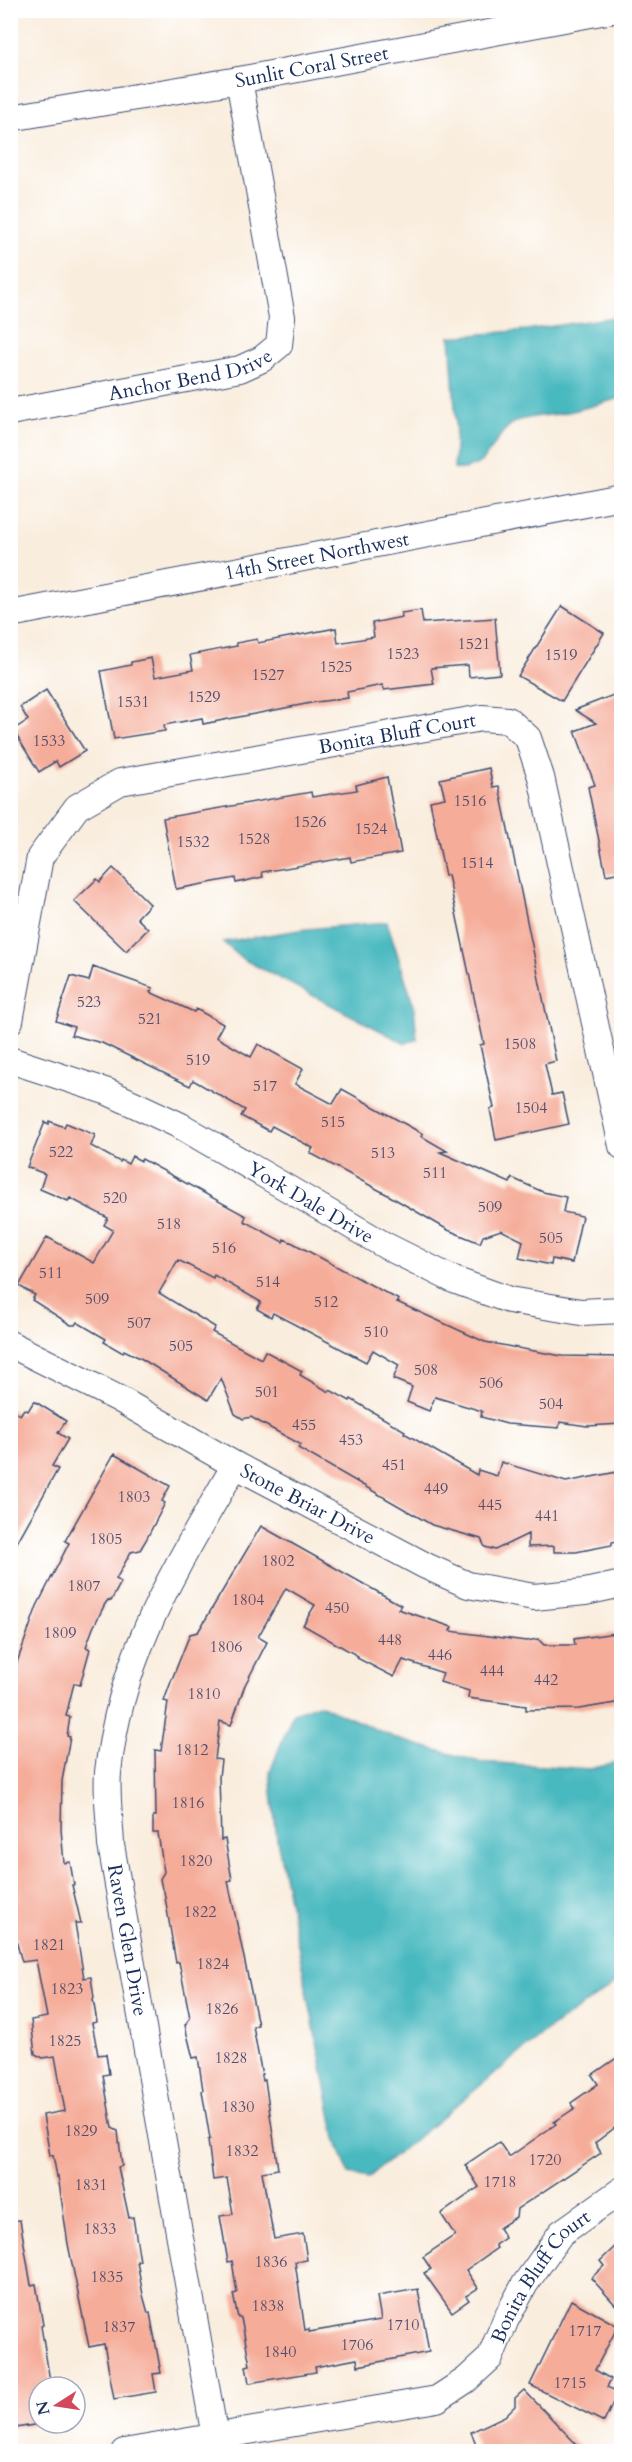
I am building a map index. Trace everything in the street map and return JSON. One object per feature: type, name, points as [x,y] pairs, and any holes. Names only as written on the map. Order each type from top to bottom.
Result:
[{"type":"street","name":"Sunlit Coral Street","points":[[10,118],[239,80],[612,10]]},
{"type":"street","name":"Anchor Bend Drive","points":[[10,412],[240,369],[262,359],[279,345],[282,317],[239,80]]},
{"type":"street","name":"14th Street Northwest","points":[[10,614],[621,497]]},
{"type":"street","name":"Bonita Bluff Court","points":[[10,1021],[40,857],[77,807],[120,782],[482,718],[508,720],[528,738],[541,777],[621,1146]]},
{"type":"street","name":"York Dale Drive","points":[[10,1060],[108,1092],[181,1126],[386,1246],[454,1280],[519,1301],[581,1312],[621,1310]]},
{"type":"street","name":"Stone Briar Drive","points":[[10,1344],[119,1399],[235,1465],[468,1586],[534,1597],[585,1592],[621,1584]]},
{"type":"street","name":"Raven Glen Drive","points":[[215,2437],[111,1845],[108,1774],[119,1705],[133,1658],[159,1599],[235,1465]]},
{"type":"street","name":"Bonita Bluff Court","points":[[124,2451],[437,2398],[466,2380],[490,2358],[506,2319],[525,2284],[561,2233],[621,2190]]},
{"type":"water","points":[[621,316],[621,398],[553,415],[517,421],[501,434],[484,459],[467,468],[454,469],[456,422],[450,337],[527,330]]},
{"type":"water","points":[[387,922],[414,1006],[417,1040],[404,1043],[243,959],[223,942],[307,929]]},
{"type":"water","points":[[319,1704],[400,1740],[480,1762],[590,1769],[621,1762],[621,1979],[549,2029],[368,2178],[349,2174],[336,2138],[277,1839],[270,1772],[293,1713]]},
{"type":"building","points":[[562,606],[604,633],[562,701],[518,676]]},
{"type":"building","points":[[421,610],[423,623],[495,618],[500,674],[469,677],[468,665],[431,668],[434,684],[384,690],[383,685],[347,692],[348,698],[203,724],[202,718],[164,725],[165,731],[114,739],[101,671],[151,658],[155,677],[193,670],[190,655],[237,646],[236,643],[257,639],[258,643],[336,628],[338,643],[374,637],[372,623],[402,617],[401,613]]},
{"type":"building","points":[[46,690],[85,751],[59,767],[56,761],[39,772],[13,730],[28,720],[20,707]]},
{"type":"building","points":[[621,692],[621,872],[606,875],[588,787],[595,785],[575,731],[596,723],[575,710]]},
{"type":"building","points":[[489,768],[493,787],[499,786],[556,1061],[545,1064],[552,1095],[562,1093],[569,1124],[496,1140],[490,1109],[494,1108],[480,1045],[484,1044],[430,801],[445,798],[440,779]]},
{"type":"building","points":[[387,777],[401,853],[351,862],[350,857],[262,872],[263,877],[236,883],[235,878],[176,889],[163,818],[311,792],[312,797],[357,790],[356,785]]},
{"type":"building","points":[[113,868],[150,904],[137,918],[148,929],[126,951],[74,901],[97,879],[100,882]]},
{"type":"building","points":[[93,967],[153,988],[150,992],[194,1012],[196,1009],[223,1024],[216,1037],[251,1057],[258,1044],[303,1069],[295,1084],[333,1104],[342,1089],[423,1134],[421,1136],[447,1151],[440,1152],[510,1183],[512,1178],[543,1192],[566,1197],[563,1212],[582,1216],[572,1263],[552,1259],[551,1265],[519,1258],[523,1241],[501,1230],[483,1236],[480,1243],[448,1230],[310,1153],[313,1148],[272,1126],[269,1131],[241,1116],[245,1110],[193,1080],[190,1086],[102,1043],[71,1035],[74,1027],[56,1021],[71,976],[89,981]]},
{"type":"building","points":[[49,1121],[64,1127],[66,1123],[95,1135],[91,1146],[120,1162],[121,1160],[128,1164],[132,1156],[141,1161],[142,1159],[246,1216],[244,1221],[283,1242],[284,1239],[293,1243],[399,1300],[397,1302],[485,1342],[562,1356],[621,1357],[621,1424],[587,1426],[560,1422],[559,1428],[507,1424],[481,1417],[482,1411],[435,1397],[429,1411],[407,1402],[412,1387],[393,1379],[399,1365],[373,1350],[366,1362],[273,1313],[271,1317],[257,1309],[261,1302],[214,1275],[213,1278],[178,1260],[159,1293],[215,1327],[212,1332],[261,1359],[265,1351],[302,1371],[300,1375],[329,1392],[330,1390],[350,1401],[351,1399],[477,1475],[478,1470],[497,1476],[501,1462],[566,1482],[617,1472],[621,1496],[621,1540],[612,1542],[612,1545],[576,1552],[554,1552],[554,1546],[528,1547],[528,1534],[495,1550],[485,1547],[481,1539],[432,1525],[298,1448],[300,1444],[251,1417],[243,1419],[235,1414],[221,1378],[208,1400],[142,1359],[124,1350],[123,1353],[104,1342],[106,1339],[77,1322],[71,1325],[32,1300],[35,1295],[19,1286],[47,1237],[94,1263],[113,1230],[104,1225],[108,1218],[70,1198],[68,1201],[40,1189],[45,1174],[27,1167],[45,1122],[49,1124]]},
{"type":"building","points":[[34,1401],[66,1421],[58,1433],[68,1439],[52,1466],[58,1469],[10,1555],[10,1409],[20,1415],[24,1409],[28,1411]]},
{"type":"building","points":[[114,1454],[170,1486],[162,1501],[165,1503],[146,1540],[140,1550],[131,1552],[116,1579],[121,1582],[111,1601],[108,1600],[105,1604],[86,1647],[90,1649],[80,1685],[74,1683],[66,1716],[70,1717],[67,1736],[70,1737],[62,1781],[61,1829],[64,1863],[70,1862],[74,1885],[72,1885],[81,1923],[75,1923],[84,1978],[91,1977],[94,1998],[97,2022],[92,2023],[98,2055],[106,2054],[109,2074],[103,2075],[112,2128],[118,2131],[122,2166],[118,2167],[129,2218],[133,2217],[143,2295],[148,2313],[150,2313],[161,2373],[153,2374],[156,2392],[114,2399],[104,2344],[89,2347],[68,2244],[58,2176],[53,2155],[50,2156],[43,2115],[65,2111],[55,2056],[43,2058],[35,2054],[31,2020],[47,2017],[36,1960],[22,1962],[10,1917],[10,1693],[15,1668],[37,1606],[69,1543],[65,1541]]},
{"type":"building","points":[[261,1526],[401,1605],[398,1609],[452,1627],[450,1631],[526,1641],[538,1639],[544,1645],[575,1645],[574,1639],[615,1633],[621,1668],[621,1702],[579,1709],[526,1710],[526,1706],[468,1698],[469,1691],[440,1682],[443,1673],[403,1660],[394,1677],[357,1658],[358,1656],[303,1625],[315,1605],[286,1588],[258,1637],[267,1642],[245,1685],[231,1725],[220,1721],[215,1759],[221,1760],[219,1777],[221,1840],[225,1839],[232,1880],[228,1881],[258,2025],[253,2026],[263,2081],[265,2080],[278,2169],[262,2172],[274,2239],[303,2234],[307,2260],[295,2262],[305,2330],[309,2329],[309,2332],[381,2320],[377,2296],[418,2289],[429,2352],[358,2366],[357,2359],[315,2367],[316,2372],[249,2383],[246,2366],[250,2365],[241,2318],[238,2318],[233,2294],[237,2293],[232,2261],[228,2262],[220,2216],[233,2214],[227,2178],[213,2180],[208,2140],[210,2139],[198,2057],[193,2058],[185,2025],[190,2018],[179,1962],[176,1963],[160,1879],[164,1872],[158,1833],[153,1833],[153,1816],[156,1816],[155,1750],[161,1751],[168,1702],[164,1701],[172,1679],[190,1634],[198,1632]]},
{"type":"building","points":[[621,2055],[621,2123],[595,2143],[601,2153],[517,2209],[516,2217],[499,2228],[505,2238],[495,2245],[497,2248],[466,2270],[478,2288],[466,2296],[469,2300],[452,2312],[424,2273],[431,2269],[423,2257],[455,2235],[441,2214],[479,2187],[465,2165],[499,2142],[509,2157],[556,2124],[554,2122],[575,2108],[571,2103],[598,2084],[592,2075]]},
{"type":"building","points":[[20,2220],[31,2285],[36,2284],[49,2375],[27,2375],[27,2426],[10,2429],[10,2221]]},
{"type":"building","points":[[621,2241],[621,2311],[591,2278],[604,2266],[600,2261]]},
{"type":"building","points":[[571,2300],[618,2326],[595,2370],[611,2379],[607,2387],[618,2392],[604,2422],[530,2385]]},
{"type":"building","points":[[524,2390],[583,2451],[479,2451],[471,2432],[505,2416],[515,2406],[515,2398]]}]
